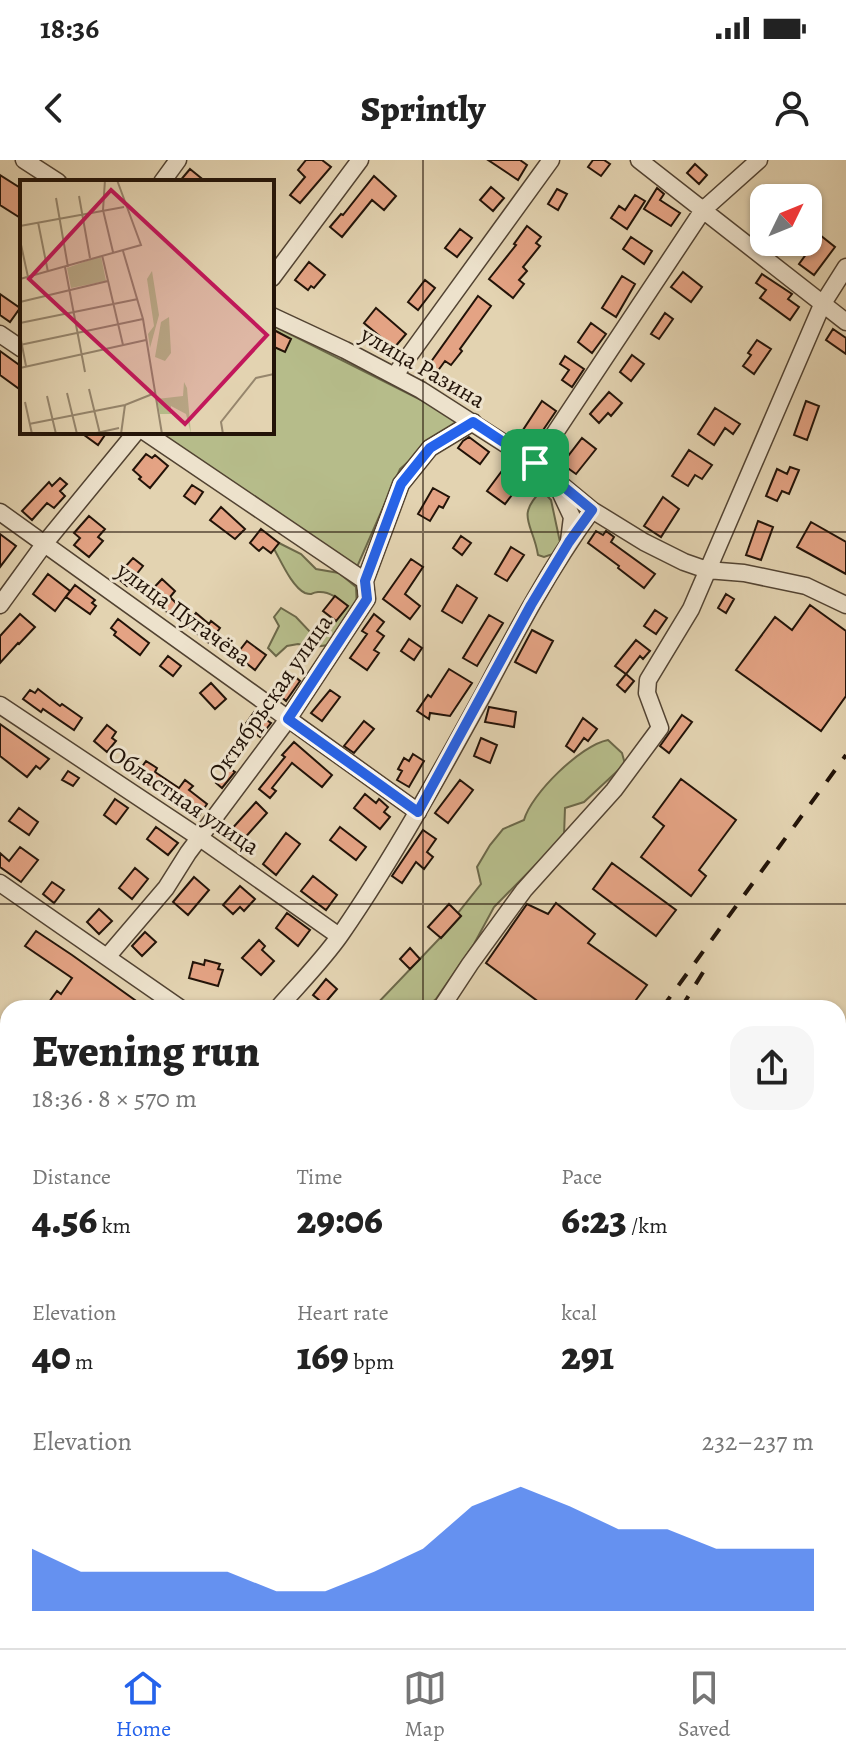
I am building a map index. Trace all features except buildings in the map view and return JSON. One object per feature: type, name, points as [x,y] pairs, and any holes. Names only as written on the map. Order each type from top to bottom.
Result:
[{"type":"street","points":[[24,160],[55,180]]},
{"type":"street","points":[[163,180],[178,160]]},
{"type":"street","points":[[274,275],[360,160]]},
{"type":"street","points":[[395,375],[551,160]]},
{"type":"street","points":[[639,160],[846,322]]},
{"type":"street","points":[[535,463],[703,210],[759,160]]},
{"type":"street","points":[[446,1000],[524,890],[614,790],[660,728],[647,693],[648,680],[691,609],[822,305],[846,267]]},
{"type":"street","name":"улица Разина","points":[[274,317],[395,375],[473,422],[535,463],[592,510],[644,542],[707,570],[744,573],[806,586],[846,605]]},
{"type":"street","points":[[0,334],[20,348]]},
{"type":"street","name":"Октябрьская улица","points":[[107,957],[166,888],[188,853],[288,719],[367,599],[365,581],[401,484],[430,448],[473,422]]},
{"type":"street","points":[[0,605],[45,543],[134,434]]},
{"type":"street","points":[[148,434],[365,581]]},
{"type":"street","points":[[554,479],[572,517],[569,542]]},
{"type":"street","points":[[285,1000],[339,936],[418,812],[531,605],[592,510]]},
{"type":"street","name":"улица Пугачёва","points":[[0,512],[418,812]]},
{"type":"street","name":"Областная улица","points":[[0,705],[200,838],[339,936]]},
{"type":"street","points":[[0,883],[169,1000]]},
{"type":"green space","points":[[274,326],[463,421],[428,444],[400,469],[357,567],[159,434],[274,434]]},
{"type":"green space","points":[[542,490],[551,500],[560,542],[553,554],[544,557],[538,555],[528,521],[529,507]]},
{"type":"green space","points":[[279,543],[301,554],[316,569],[339,573],[356,587],[357,607],[329,645],[287,646],[276,656],[268,648],[279,626],[274,617],[281,608],[296,617],[311,633],[327,627],[347,607],[330,594],[310,594],[300,590],[274,549]]},
{"type":"green space","points":[[608,740],[622,753],[625,764],[584,802],[565,808],[564,836],[494,907],[474,944],[436,999],[381,1000],[461,916],[458,913],[481,884],[477,867],[503,829],[524,820],[536,797],[558,772],[597,744]]},
{"type":"railway","points":[[668,1000],[846,755]]},
{"type":"railway","points":[[686,1000],[710,961]]},
{"type":"route","points":[[473,422],[535,463],[592,510],[531,605],[418,812],[288,719],[367,599],[365,581],[401,484],[430,448],[473,422]]}]
